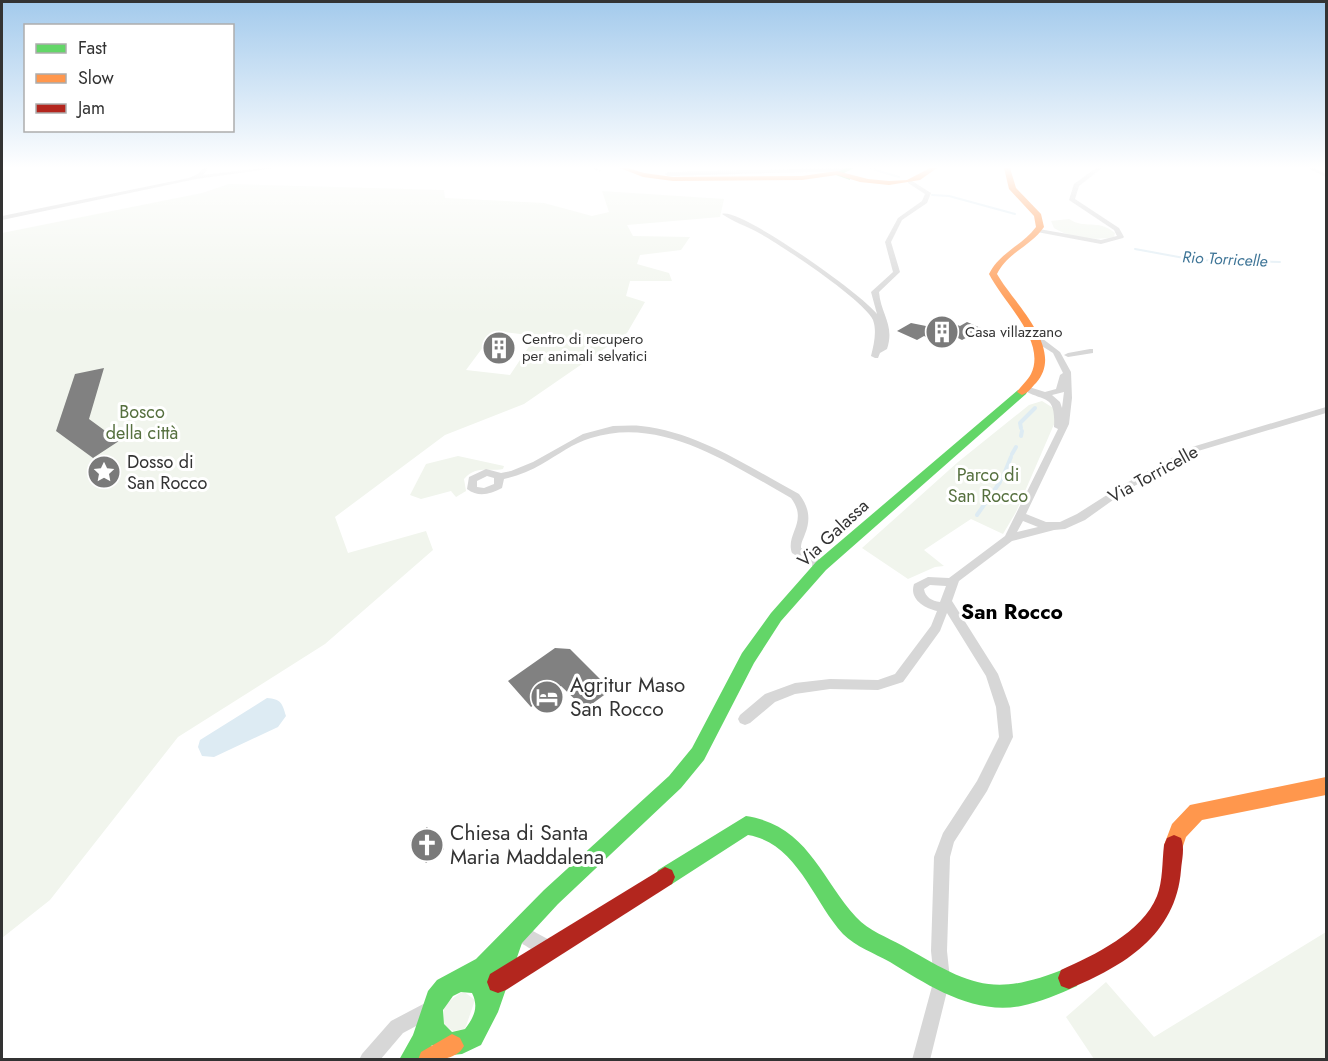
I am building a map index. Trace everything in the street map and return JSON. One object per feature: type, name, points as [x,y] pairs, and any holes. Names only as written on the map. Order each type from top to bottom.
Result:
[{"type":"main road","points":[[1030,218],[1038,230],[999,263],[993,274],[1003,294],[1040,341]]},
{"type":"main road","name":"Via Galassa","points":[[465,979],[484,967],[518,934],[545,903],[675,782],[698,754],[748,658],[776,617],[821,566],[1026,389],[1040,373],[1043,353],[1040,341]]},
{"type":"main road","points":[[496,984],[746,825],[765,826],[780,836],[821,886],[849,927],[942,979],[982,996],[1005,998],[1022,996],[1060,985],[1130,941],[1157,917],[1168,893],[1172,847],[1177,832],[1188,817],[1197,812],[1326,786]]},
{"type":"main road","name":"Via Galassa","points":[[487,1012],[496,984],[518,934]]},
{"type":"main road","points":[[410,1059],[422,1042],[441,991],[456,980],[465,979],[479,984],[484,991],[487,1012],[479,1032],[471,1039],[452,1046],[429,1059]]},
{"type":"main road","points":[[431,1015],[437,1038],[452,1046]]},
{"type":"street","points":[[735,218],[747,222],[777,241],[869,308],[878,320],[876,353],[883,349],[888,339],[887,327],[875,292],[897,272],[888,242],[902,218]]},
{"type":"street","points":[[1038,230],[1106,242],[1122,236],[1096,218]]},
{"type":"street","points":[[1038,230],[1063,235]]},
{"type":"street","points":[[1040,341],[1067,355],[1090,351]]},
{"type":"street","points":[[745,719],[770,698],[795,689],[830,684],[878,685],[899,678],[936,628],[957,575],[1009,538],[1021,516],[1065,424],[1067,355]]},
{"type":"street","points":[[1026,389],[1046,394],[1060,391],[1061,377],[1067,372]]},
{"type":"street","points":[[1046,394],[1059,406],[1058,438]]},
{"type":"street","name":"Via Torricelle","points":[[1009,538],[1053,528],[1081,518],[1124,488],[1195,449],[1326,410]]},
{"type":"street","points":[[500,477],[534,467],[576,441],[598,433],[637,429],[670,436],[723,458],[795,496],[803,507],[804,527],[795,544],[796,550],[821,566]]},
{"type":"street","points":[[1021,516],[1053,528]]},
{"type":"street","points":[[947,604],[936,606],[923,600],[918,593],[918,587],[928,581],[953,582]]},
{"type":"street","points":[[921,1059],[942,979],[939,951],[942,857],[948,838],[982,786],[1002,746],[1006,726],[992,674],[947,604]]},
{"type":"street","points":[[518,934],[549,949]]},
{"type":"street","points":[[368,1059],[397,1027],[431,1015]]},
{"type":"green space","name":"Bosco della città","points":[[79,218],[714,218],[627,225],[633,236],[690,237],[681,250],[640,255],[637,264],[669,273],[672,281],[630,281],[626,296],[645,302],[627,333],[524,404],[445,435],[335,517],[348,553],[426,531],[433,550],[325,644],[178,737],[50,900],[2,938],[2,233]],"holes":[[[495,331],[536,336],[510,375],[466,370]]]},
{"type":"green space","points":[[1069,219],[1081,224],[1102,226],[1115,233],[1114,237],[1091,239],[1075,236],[1054,228],[1051,221]]},
{"type":"green space","name":"Parco di San Rocco","points":[[1042,401],[1055,409],[1055,422],[1016,512],[1003,534],[971,519],[924,550],[944,566],[935,567],[908,579],[862,548],[958,462],[1029,405]]},
{"type":"green space","points":[[458,456],[504,466],[503,469],[473,472],[464,479],[466,491],[456,497],[451,491],[421,499],[410,495],[426,464]]},
{"type":"green space","points":[[1326,932],[1326,1059],[1094,1059],[1066,1017],[1106,982],[1154,1037]]},
{"type":"green space","points":[[463,991],[475,1000],[465,1029],[453,1031],[444,1025],[444,1005]]},
{"type":"shaded area","points":[[267,698],[280,702],[283,708],[286,716],[278,727],[214,757],[202,756],[198,747],[200,740]]},
{"type":"building","name":"Casa villazzano","points":[[967,322],[983,329],[962,340],[952,335],[947,339],[940,335],[933,340],[924,336],[917,340],[897,331],[911,323],[931,327],[938,323],[946,327],[952,323],[960,326]]},
{"type":"building","points":[[104,368],[89,419],[119,441],[93,458],[56,431],[75,374]]},
{"type":"building","points":[[555,648],[570,649],[611,690],[585,709],[561,686],[531,707],[508,681]]},
{"type":"building","name":"Chiesa di Santa Maria Maddalena","points":[[427,827],[444,849],[426,863],[410,841]]},
{"type":"waterway","name":"Rio Torricelle","points":[[1135,249],[1195,260],[1280,262]]},
{"type":"waterway","points":[[1021,428],[1020,423],[1035,408]]},
{"type":"waterway","points":[[1021,436],[1022,431]]},
{"type":"waterway","points":[[1012,454],[1016,447]]},
{"type":"waterway","points":[[1002,479],[1011,457]]},
{"type":"waterway","points":[[977,515],[1000,482]]},
{"type":"traffic: fast","points":[[465,979],[484,967],[551,897],[675,782],[698,754],[748,658],[776,617],[821,566],[1022,392]]},
{"type":"traffic: fast","points":[[665,877],[746,825],[763,828],[779,836],[793,848],[850,926],[865,938],[940,980],[960,989],[999,997],[1043,989],[1069,978]]},
{"type":"traffic: fast","points":[[487,1012],[487,1000],[479,984],[465,981],[445,988],[431,1010],[436,1032],[443,1039],[452,1043],[462,1043],[473,1037],[484,1019],[489,1007],[512,944]]},
{"type":"traffic: fast","points":[[410,1060],[422,1042],[430,1020]]},
{"type":"traffic: slow","points":[[1022,392],[1036,377],[1041,361],[1039,347],[1032,332],[993,274],[1002,260],[1035,234],[1040,227],[1038,218]]},
{"type":"traffic: slow","points":[[1174,845],[1179,831],[1197,812],[1326,786]]},
{"type":"traffic: slow","points":[[429,1060],[452,1046]]},
{"type":"traffic: jam","points":[[1069,978],[1095,965],[1135,939],[1157,917],[1169,890],[1174,845]]},
{"type":"traffic: jam","points":[[498,982],[665,877]]},
{"type":"place","name":"Casa villazzano","points":[[942,332]]},
{"type":"place","name":"Centro di recupero per animali selvatici","points":[[499,348]]},
{"type":"place","name":"Dosso di San Rocco","points":[[104,472]]},
{"type":"place","name":"Agritur Maso San Rocco","points":[[547,697]]},
{"type":"place","name":"Chiesa di Santa Maria Maddalena","points":[[427,845]]},
{"type":"district","name":"San Rocco","points":[[1012,612]]}]
